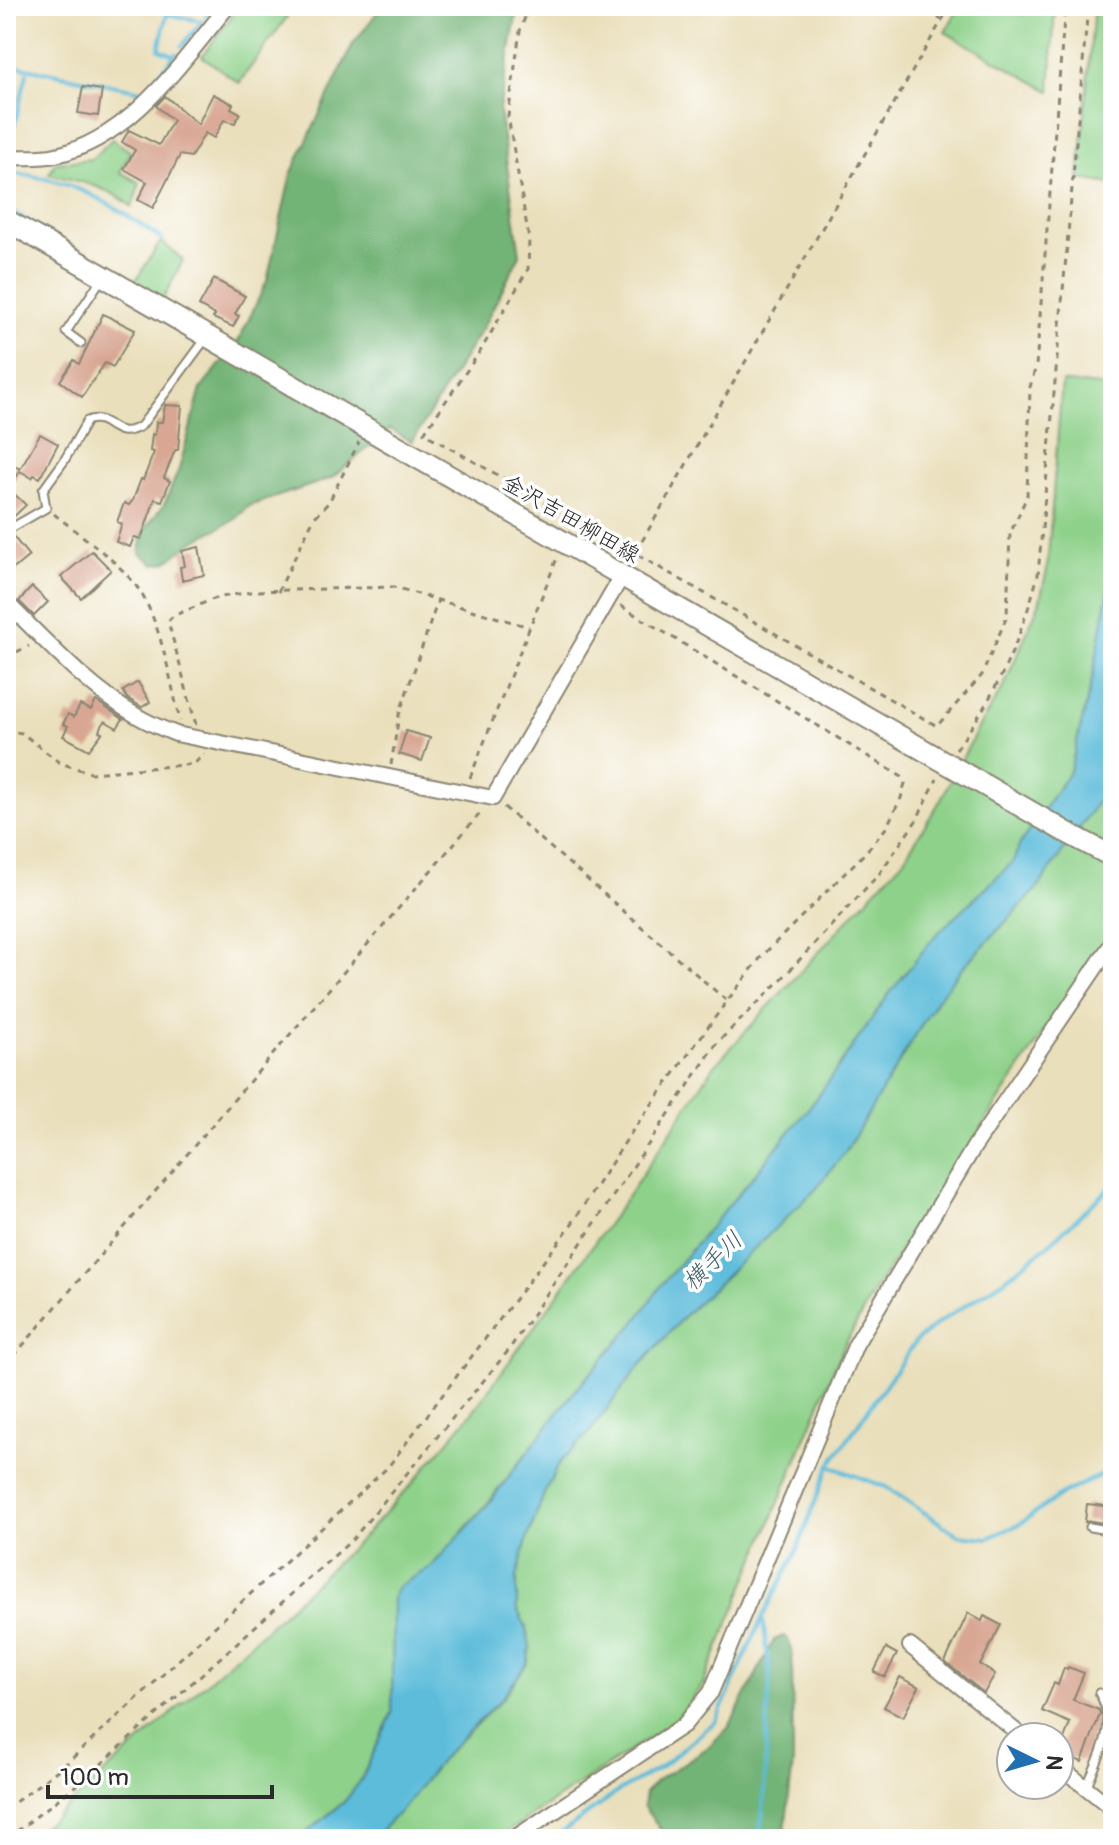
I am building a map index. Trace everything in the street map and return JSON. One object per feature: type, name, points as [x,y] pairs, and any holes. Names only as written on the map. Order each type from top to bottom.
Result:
[{"type":"main road","name":"金沢吉田柳田線","points":[[6,220],[1113,857]]},
{"type":"street","points":[[6,158],[56,155],[100,138],[144,104],[228,6]]},
{"type":"street","points":[[6,602],[102,693],[137,717],[192,738],[493,798],[622,576]]},
{"type":"street","points":[[513,1839],[684,1725],[711,1692],[856,1344],[974,1147],[1113,942]]},
{"type":"street","points":[[910,1646],[1003,1721]]},
{"type":"street","points":[[1075,1779],[1113,1809]]},
{"type":"lane","points":[[81,343],[66,332],[103,276]]},
{"type":"lane","points":[[6,531],[46,508],[43,490],[87,421],[98,419],[128,433],[141,426],[208,337]]},
{"type":"lane","points":[[1090,1527],[1113,1531]]},
{"type":"lane","points":[[1086,1788],[1108,1729],[1108,1707],[1099,1693]]},
{"type":"path","points":[[529,6],[520,31],[508,116],[529,239],[528,269],[481,350],[424,433],[937,726],[982,675],[1007,616],[1010,534],[1027,496],[1030,387],[1036,366],[1065,6]]},
{"type":"path","points":[[917,6],[942,20]]},
{"type":"path","points":[[622,576],[950,6]]},
{"type":"path","points":[[7,1839],[88,1776],[352,1540],[508,1351],[717,1043],[777,984],[879,874],[916,821],[946,762],[983,713],[1025,624],[1038,575],[1088,6]]},
{"type":"path","points":[[278,592],[314,518],[329,502],[366,428]]},
{"type":"path","points":[[6,738],[15,732],[22,733],[60,763],[91,773],[194,764],[205,753],[192,738],[153,618],[137,587],[96,546],[46,508]]},
{"type":"path","points":[[464,792],[563,542]]},
{"type":"path","points":[[192,738],[168,621],[216,598],[256,591],[394,587],[529,627]]},
{"type":"path","points":[[390,777],[399,715],[438,600]]},
{"type":"path","points":[[6,1809],[67,1763],[388,1467],[555,1249],[631,1133],[762,956],[886,828],[901,798],[905,783],[902,777],[621,606],[613,619]]},
{"type":"path","points":[[6,657],[43,638]]},
{"type":"path","points":[[6,1365],[493,798],[727,1001]]},
{"type":"green space","points":[[239,6],[272,6],[287,17],[239,83],[202,56]]},
{"type":"green space","points":[[382,6],[518,6],[499,110],[520,255],[483,327],[412,442],[390,429],[332,478],[249,506],[234,520],[194,541],[166,562],[154,564],[140,553],[143,532],[165,503],[179,469],[201,389],[239,340],[267,281],[291,174],[353,44]]},
{"type":"green space","points":[[960,6],[1007,6],[1023,15],[1028,6],[1055,6],[1050,91],[945,32]]},
{"type":"green space","points":[[1094,6],[1113,6],[1113,184],[1079,179]]},
{"type":"green space","points":[[112,139],[131,152],[120,172],[140,183],[132,207],[104,190],[49,174],[55,163],[92,159]]},
{"type":"green space","points":[[161,241],[183,260],[162,301],[134,283]]},
{"type":"green space","points":[[1113,367],[1113,567],[1093,676],[1070,771],[1020,844],[1013,862],[934,938],[889,994],[817,1098],[634,1324],[574,1392],[487,1504],[431,1567],[399,1586],[393,1597],[392,1713],[361,1780],[345,1801],[299,1839],[24,1839],[53,1819],[263,1632],[361,1539],[411,1485],[471,1414],[531,1332],[630,1193],[714,1066],[904,859],[1004,686],[1039,604],[1047,570],[1062,382],[1109,387]]},
{"type":"green space","points":[[1113,743],[1113,927],[874,1291],[841,1352],[703,1685],[675,1721],[496,1839],[373,1839],[403,1808],[444,1756],[503,1698],[528,1662],[530,1646],[525,1625],[516,1609],[517,1577],[528,1536],[546,1489],[561,1461],[588,1434],[637,1369],[683,1317],[815,1190],[845,1152],[936,1001],[961,969],[1036,890],[1098,801]]},
{"type":"green space","points":[[783,1636],[788,1639],[792,1654],[793,1762],[784,1839],[668,1839],[643,1806],[645,1793],[656,1781],[707,1748],[729,1727],[774,1640]]},
{"type":"water","name":"横手川","points":[[1113,567],[1113,743],[1098,801],[1036,890],[961,969],[936,1001],[845,1152],[815,1190],[683,1317],[637,1369],[588,1434],[561,1461],[546,1489],[528,1536],[517,1577],[517,1609],[530,1646],[528,1662],[502,1698],[444,1756],[403,1808],[373,1839],[299,1839],[345,1801],[361,1780],[392,1713],[393,1597],[399,1586],[431,1567],[484,1509],[574,1392],[634,1324],[663,1283],[817,1098],[889,994],[934,937],[1013,862],[1020,844],[1070,771],[1093,676]]},
{"type":"building","points":[[83,87],[102,90],[98,116],[78,113]]},
{"type":"building","points":[[213,94],[233,104],[231,108],[240,113],[235,123],[224,120],[214,138],[205,133],[191,157],[180,155],[153,208],[138,200],[147,182],[124,169],[135,150],[122,142],[129,130],[159,145],[173,120],[156,106],[165,96],[198,124]]},
{"type":"building","points":[[214,279],[245,296],[235,314],[239,316],[233,327],[213,318],[215,315],[199,306]]},
{"type":"building","points":[[103,314],[135,330],[113,367],[105,363],[82,397],[60,381],[74,360],[79,364]]},
{"type":"building","points":[[165,405],[182,406],[178,450],[175,450],[164,478],[170,481],[162,501],[155,499],[141,539],[134,537],[130,547],[116,542],[122,524],[117,522],[124,503],[129,505],[143,480],[154,452],[150,451],[152,434],[155,435],[156,422],[162,422]]},
{"type":"building","points":[[40,434],[58,444],[40,478],[34,475],[32,478],[20,471],[9,489],[26,505],[6,524],[6,461],[20,469]]},
{"type":"building","points":[[12,535],[29,556],[6,575],[6,537]]},
{"type":"building","points":[[199,547],[204,575],[182,580],[180,567],[185,566],[182,551]]},
{"type":"building","points":[[92,551],[111,570],[81,598],[61,577]]},
{"type":"building","points":[[32,587],[48,602],[34,616],[19,601]]},
{"type":"building","points":[[138,682],[150,702],[142,707],[127,698],[123,691]]},
{"type":"building","points":[[96,701],[123,719],[117,728],[105,721],[99,731],[102,733],[89,750],[63,736],[68,726],[63,724],[68,714],[74,717],[80,705],[91,710]]},
{"type":"building","points":[[406,731],[430,738],[422,761],[399,754]]},
{"type":"building","points":[[1087,1504],[1113,1507],[1111,1524],[1085,1522]]},
{"type":"building","points":[[968,1613],[982,1621],[984,1616],[1001,1625],[980,1665],[995,1674],[984,1693],[945,1662]]},
{"type":"building","points":[[886,1648],[897,1654],[885,1677],[874,1672]]},
{"type":"building","points":[[1064,1668],[1084,1673],[1073,1700],[1099,1710],[1100,1714],[1082,1762],[1075,1759],[1075,1721],[1065,1721],[1042,1711],[1054,1683],[1058,1685]]},
{"type":"building","points":[[900,1677],[919,1687],[903,1717],[884,1707]]},
{"type":"waterway","points":[[205,16],[214,6]]},
{"type":"waterway","points":[[174,55],[159,49],[167,14],[197,20]]},
{"type":"waterway","points":[[182,46],[202,21]]},
{"type":"waterway","points":[[142,95],[176,53]]},
{"type":"waterway","points":[[6,64],[142,91]]},
{"type":"waterway","points":[[8,151],[27,73]]},
{"type":"waterway","points":[[6,173],[51,180],[89,194],[162,239]]},
{"type":"waterway","points":[[6,208],[92,258]]},
{"type":"waterway","points":[[553,1839],[619,1791],[661,1767],[716,1721],[762,1618],[795,1555],[829,1466],[916,1341],[1003,1281],[1047,1246],[1113,1185]]},
{"type":"waterway","points":[[829,1466],[886,1487],[958,1535],[988,1538],[1018,1525],[1062,1494],[1113,1469]]},
{"type":"waterway","points":[[758,1839],[763,1811],[770,1674],[763,1620]]}]
